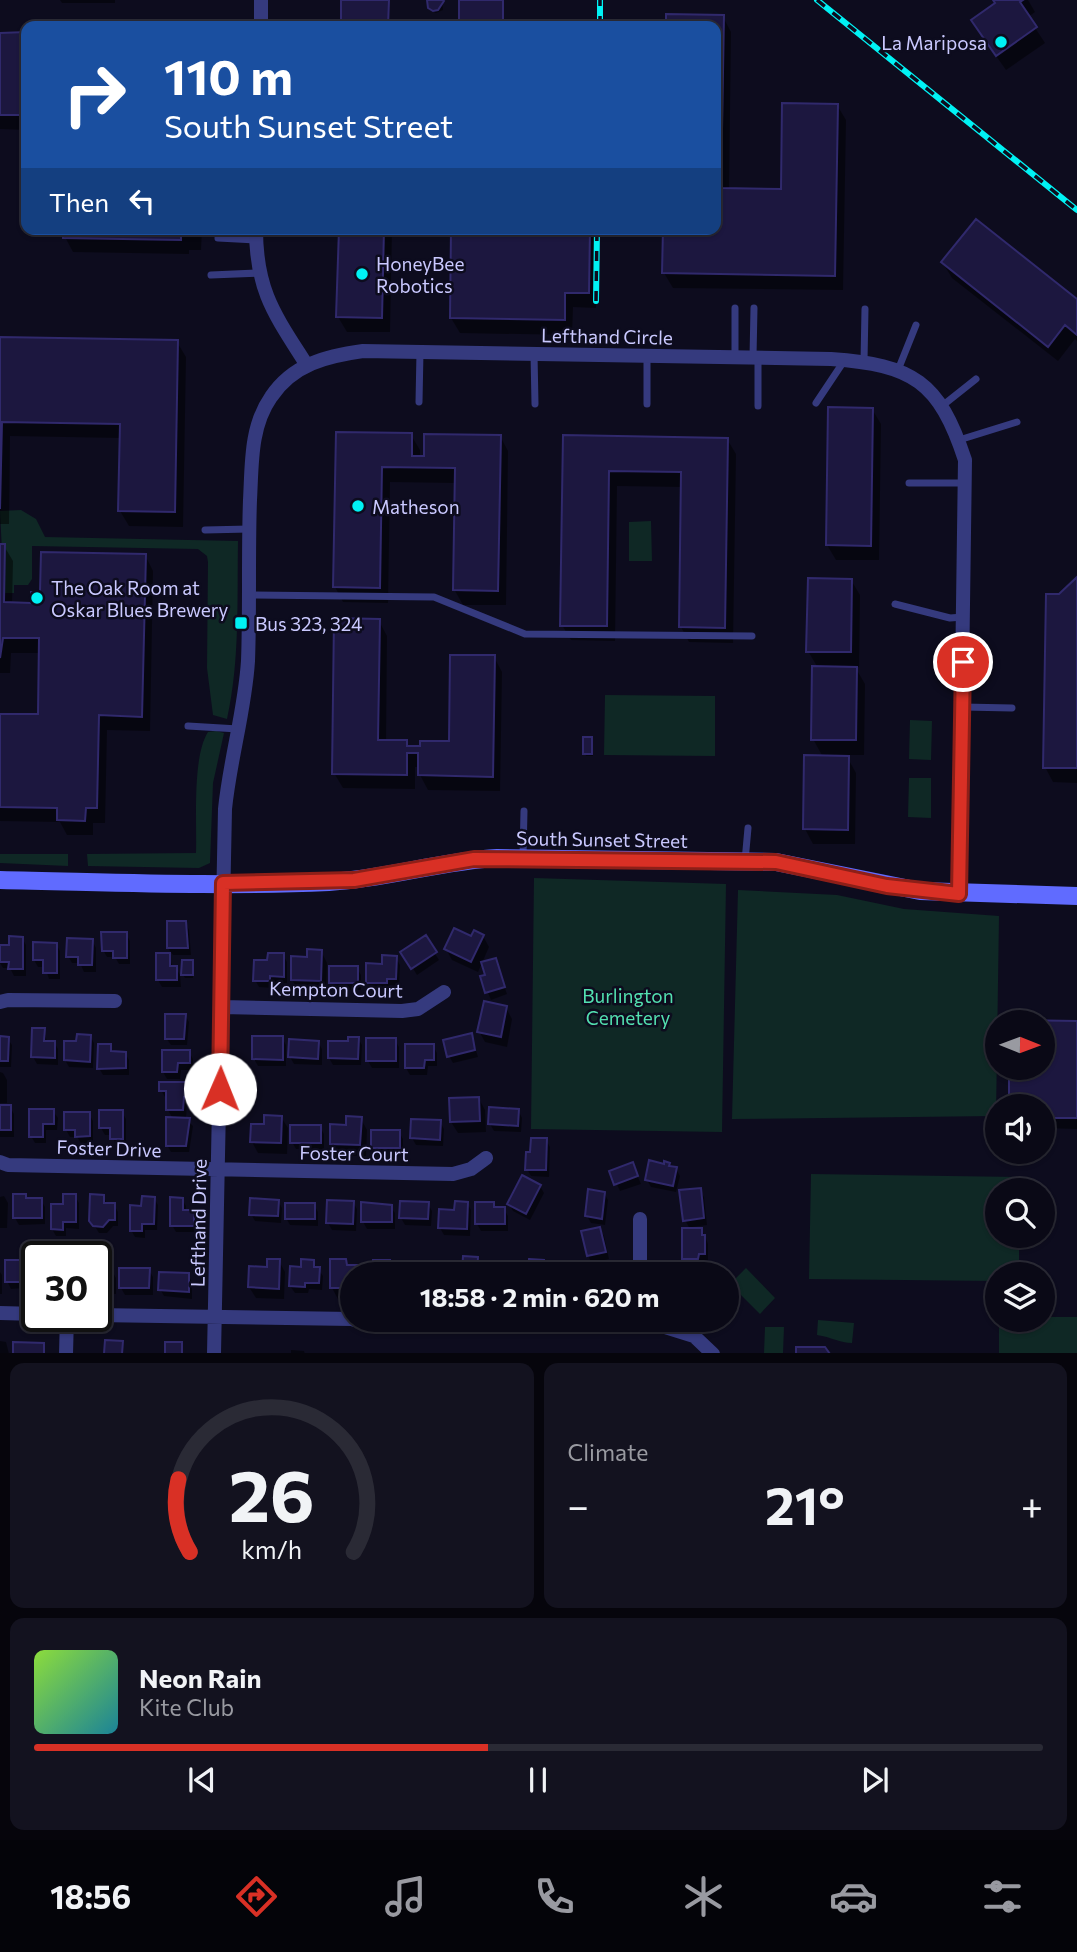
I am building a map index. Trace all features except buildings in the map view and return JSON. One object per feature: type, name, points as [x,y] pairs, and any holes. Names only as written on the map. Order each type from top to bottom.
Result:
[{"type":"street","points":[[261,0],[261,21]]},
{"type":"street","points":[[256,235],[259,273],[266,295],[306,364]]},
{"type":"street","name":"Lefthand Circle","points":[[223,883],[225,809],[247,661],[253,443],[259,419],[271,397],[288,378],[306,364],[330,356],[363,351],[864,361],[898,370],[926,388],[952,421],[965,460],[959,894]]},
{"type":"street","name":"South Sunset Street","points":[[0,880],[223,883],[354,880],[474,859],[776,862],[887,886],[959,894],[1077,896]]},
{"type":"street","name":"Lefthand Drive","points":[[214,1353],[223,883]]},
{"type":"street","name":"Kempton Court","points":[[222,1007],[402,1011],[418,1009],[444,992]]},
{"type":"street","points":[[0,1002],[115,1001]]},
{"type":"street","name":"Foster Court","points":[[218,1170],[453,1174],[471,1169],[486,1158]]},
{"type":"street","name":"Foster Drive","points":[[0,1162],[218,1170]]},
{"type":"street","points":[[640,1219],[640,1262]]},
{"type":"street","points":[[0,1313],[21,1314]]},
{"type":"street","points":[[112,1315],[340,1320]]},
{"type":"street","points":[[66,1353],[67,1332]]},
{"type":"street","points":[[685,1332],[694,1336],[713,1353]]},
{"type":"lane","points":[[218,238],[256,235]]},
{"type":"lane","points":[[211,275],[259,273]]},
{"type":"lane","points":[[735,308],[735,358]]},
{"type":"lane","points":[[754,308],[758,406]]},
{"type":"lane","points":[[864,361],[865,309]]},
{"type":"lane","points":[[898,370],[916,325]]},
{"type":"lane","points":[[419,402],[420,352]]},
{"type":"lane","points":[[534,354],[535,404]]},
{"type":"lane","points":[[647,356],[647,404]]},
{"type":"lane","points":[[816,403],[844,360]]},
{"type":"lane","points":[[942,406],[976,379]]},
{"type":"lane","points":[[959,440],[1017,422]]},
{"type":"lane","points":[[909,483],[966,483]]},
{"type":"lane","points":[[205,530],[249,529]]},
{"type":"lane","points":[[247,595],[434,597],[525,634],[752,636]]},
{"type":"lane","points":[[895,604],[950,618],[964,617]]},
{"type":"lane","points":[[962,707],[1012,708]]},
{"type":"lane","points":[[188,726],[237,729]]},
{"type":"lane","points":[[523,859],[524,811]]},
{"type":"lane","points":[[744,862],[748,828]]},
{"type":"green space","points":[[21,510],[36,519],[45,537],[238,541],[236,653],[227,719],[213,715],[207,668],[207,556],[198,549],[32,546],[32,579],[28,585],[14,585],[14,593],[4,593],[0,511]]},
{"type":"green space","points":[[651,521],[652,561],[629,561],[629,522]]},
{"type":"green space","points":[[605,695],[715,696],[715,756],[604,755]]},
{"type":"green space","points":[[910,720],[932,721],[931,760],[909,759]]},
{"type":"green space","points":[[208,732],[224,733],[213,783],[210,863],[199,868],[88,866],[87,854],[196,853],[197,773],[203,743]]},
{"type":"green space","points":[[909,778],[931,778],[931,818],[908,817]]},
{"type":"green space","points":[[0,854],[68,854],[68,866],[0,863]]},
{"type":"green space","name":"Burlington Cemetery","points":[[534,878],[726,884],[722,1132],[531,1129]]},
{"type":"green space","points":[[738,890],[837,895],[904,909],[999,916],[998,1010],[985,1010],[985,1080],[997,1080],[996,1094],[985,1094],[985,1116],[732,1119]]},
{"type":"green space","points":[[811,1174],[1020,1177],[985,1178],[985,1248],[1019,1248],[1019,1262],[985,1262],[985,1281],[809,1279]]},
{"type":"green space","points":[[746,1268],[775,1298],[760,1314],[739,1293],[739,1275]]},
{"type":"green space","points":[[1055,1317],[1077,1317],[1077,1353],[999,1353],[999,1332],[1055,1332]]},
{"type":"green space","points":[[818,1320],[854,1323],[852,1343],[817,1335]]},
{"type":"green space","points":[[765,1327],[784,1327],[783,1353],[764,1353]]},
{"type":"railway","points":[[600,0],[600,21]]},
{"type":"railway","points":[[817,0],[1077,210]]},
{"type":"railway","points":[[596,301],[597,235]]},
{"type":"place","name":"La Mariposa","points":[[1001,42]]},
{"type":"place","name":"HoneyBee Robotics","points":[[362,274]]},
{"type":"place","name":"Matheson","points":[[358,506]]},
{"type":"place","name":"The Oak Room at Oskar Blues Brewery","points":[[37,598]]},
{"type":"place","name":"Bus 323, 324","points":[[241,623]]},
{"type":"route","points":[[220,1089],[223,883],[354,880],[441,864],[497,858],[776,862],[887,886],[959,894],[963,662]]}]
